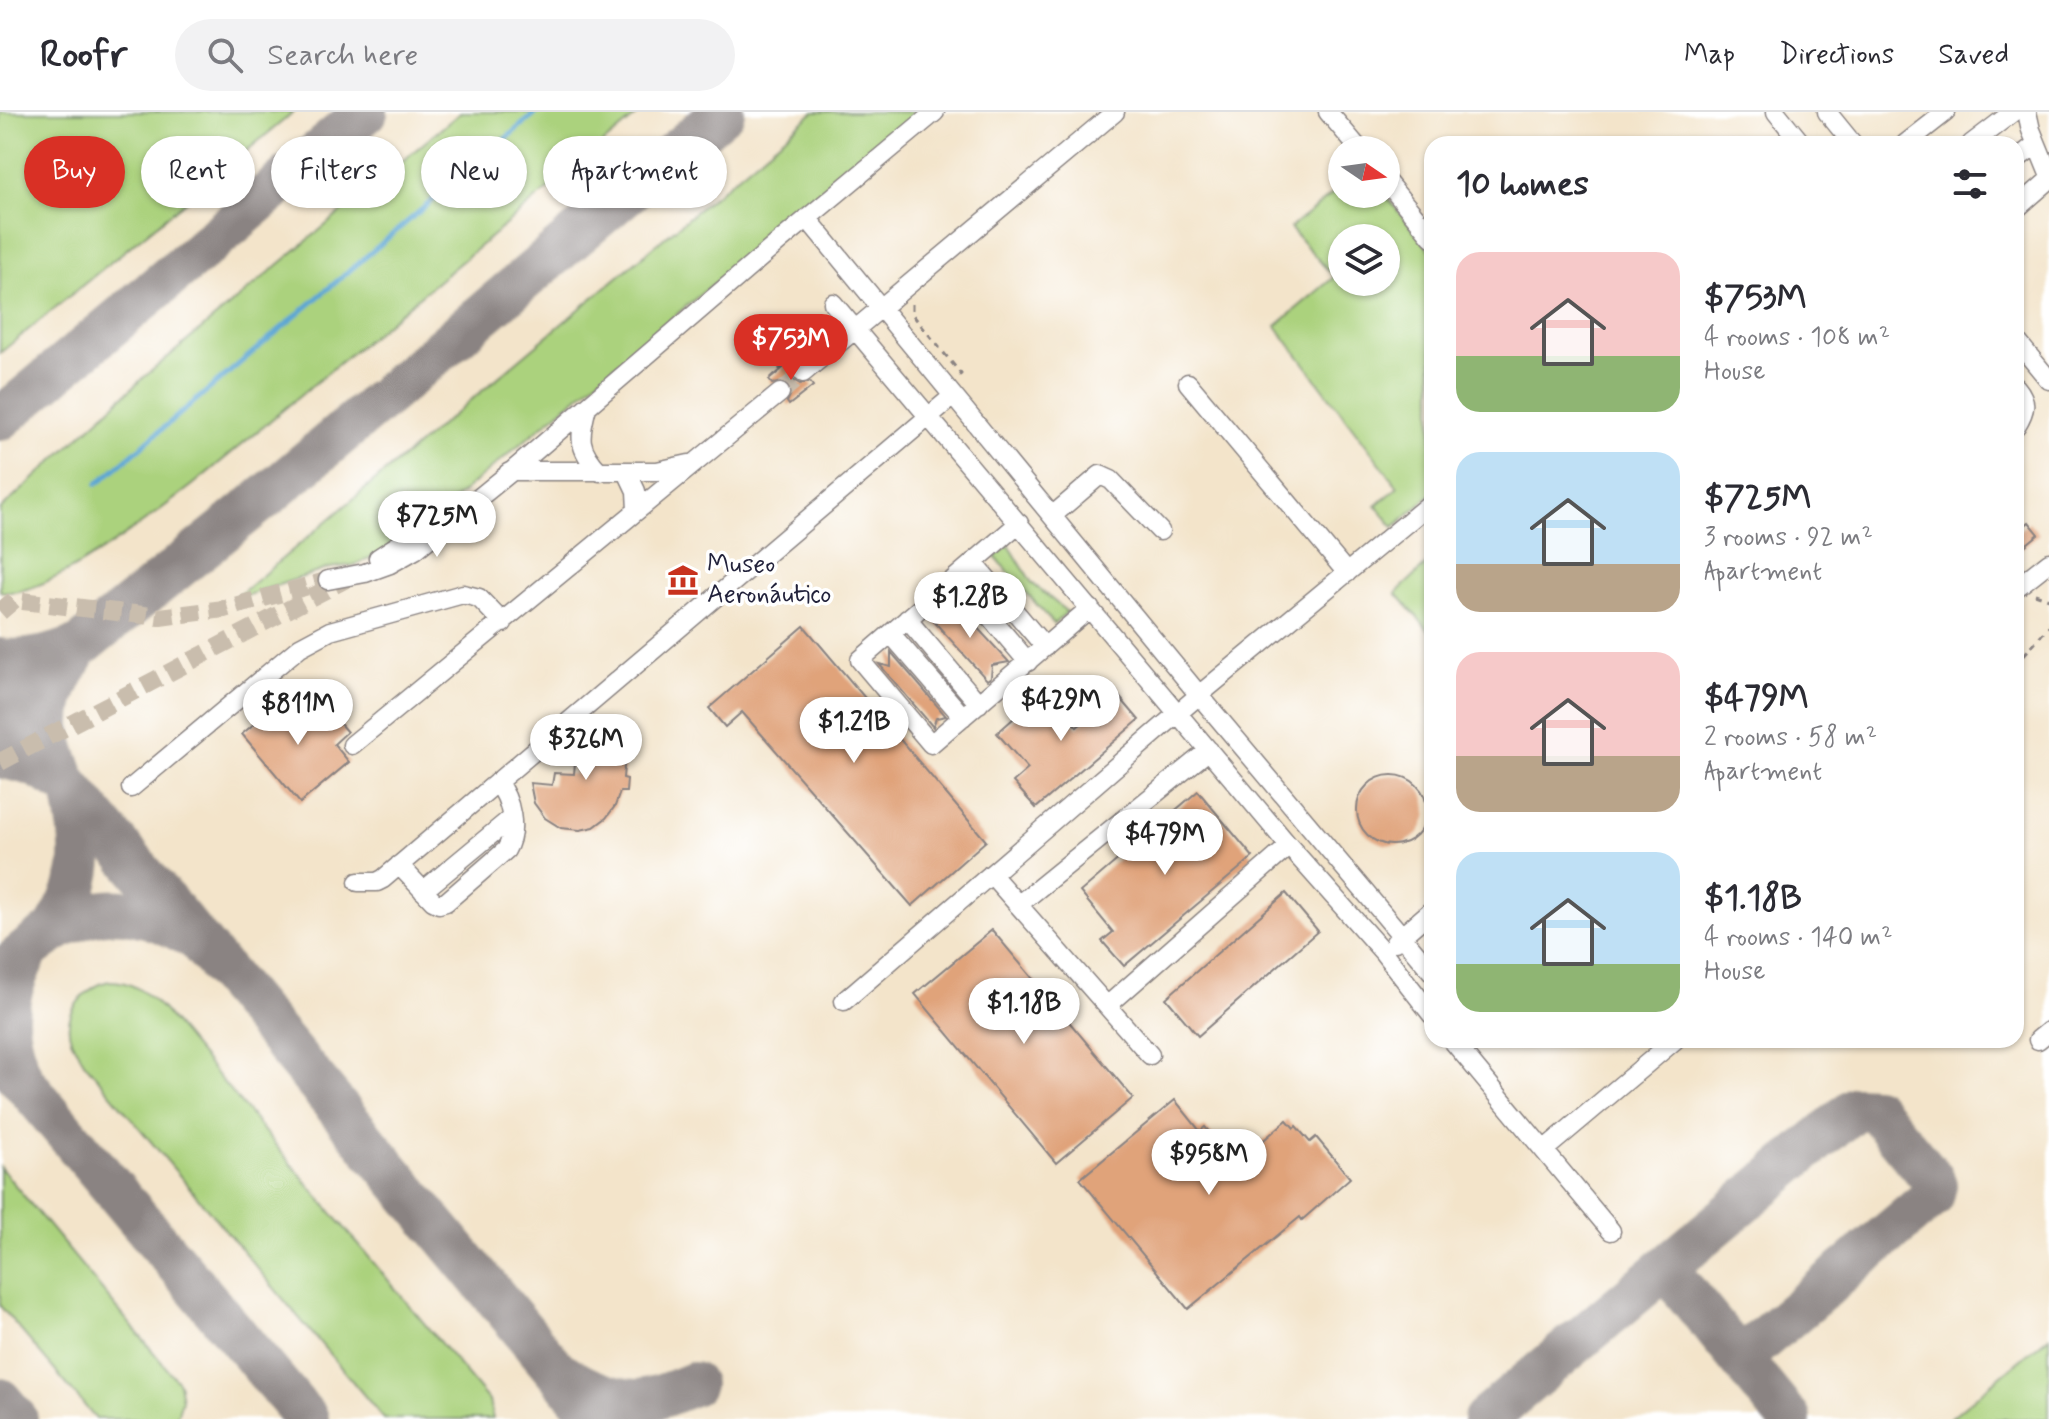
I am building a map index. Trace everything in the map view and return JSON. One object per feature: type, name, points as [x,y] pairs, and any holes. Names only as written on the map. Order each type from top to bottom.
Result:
[{"type":"street","points":[[342,578],[390,564],[415,550],[935,112]]},
{"type":"street","points":[[803,373],[1115,112]]},
{"type":"street","points":[[1328,112],[1348,136]]},
{"type":"street","points":[[1776,112],[1796,136]]},
{"type":"street","points":[[1929,136],[1946,112]]},
{"type":"street","points":[[1982,136],[2013,112]]},
{"type":"street","points":[[2024,203],[2046,185],[2049,177],[2027,112]]},
{"type":"street","points":[[1837,116],[1848,136]]},
{"type":"street","points":[[2024,154],[2036,144]]},
{"type":"street","points":[[1400,198],[1424,227]]},
{"type":"street","points":[[807,218],[1199,695],[1424,962]]},
{"type":"street","points":[[833,303],[1289,846],[1383,952],[1424,1005]]},
{"type":"street","points":[[2024,350],[2049,380]]},
{"type":"street","points":[[1188,383],[1347,573]]},
{"type":"street","points":[[352,745],[780,393]]},
{"type":"street","points":[[358,882],[377,882],[399,865],[953,396]]},
{"type":"street","points":[[587,407],[581,441],[587,459],[600,472]]},
{"type":"street","points":[[512,471],[657,471],[700,461]]},
{"type":"street","points":[[627,472],[636,491],[637,510]]},
{"type":"street","points":[[1052,516],[1100,475],[1111,480],[1160,531]]},
{"type":"street","points":[[844,1001],[1199,695],[1424,509]]},
{"type":"street","points":[[1019,523],[860,660],[931,744],[1090,608]]},
{"type":"street","points":[[973,562],[1045,647]]},
{"type":"street","points":[[2024,582],[2049,562]]},
{"type":"street","points":[[956,577],[1028,662]]},
{"type":"street","points":[[131,788],[300,647],[330,631],[463,594],[479,598],[503,623]]},
{"type":"street","points":[[907,619],[979,704]]},
{"type":"street","points":[[891,634],[963,717]]},
{"type":"street","points":[[1018,905],[1209,750]]},
{"type":"street","points":[[399,865],[423,891],[510,819],[508,796],[497,782]]},
{"type":"street","points":[[1107,1006],[1289,846]]},
{"type":"street","points":[[991,874],[1150,1055]]},
{"type":"street","points":[[1383,952],[1424,917]]},
{"type":"street","points":[[1464,1048],[1611,1231]]},
{"type":"street","points":[[1544,1150],[1665,1048]]},
{"type":"path","points":[[2024,655],[2049,626]]},
{"type":"green space","points":[[0,112],[294,112],[255,144],[255,136],[141,136],[141,208],[177,208],[0,353]]},
{"type":"green space","points":[[461,112],[641,112],[612,136],[543,136],[543,194],[527,207],[527,136],[432,136]]},
{"type":"green space","points":[[814,112],[920,112],[399,545],[354,565],[330,568],[233,600],[700,208],[727,208],[727,185]]},
{"type":"green space","points":[[421,145],[421,208],[526,208],[155,514],[71,570],[19,591],[0,591],[0,510],[143,378],[346,208],[405,208],[405,159]]},
{"type":"green space","points":[[1328,197],[1328,208],[1396,208],[1424,242],[1424,501],[1394,527],[1376,506],[1398,487],[1276,326],[1328,282],[1328,296],[1400,296],[1400,224],[1328,224],[1328,270],[1290,228]]},
{"type":"green space","points":[[1009,545],[1032,583],[1067,612],[1054,624],[995,557]]},
{"type":"green space","points":[[1424,567],[1424,625],[1396,593]]},
{"type":"green space","points":[[110,981],[139,989],[162,1009],[489,1401],[493,1419],[384,1419],[84,1062],[71,1039],[69,1029],[73,1010],[85,994]]},
{"type":"green space","points":[[0,1167],[179,1383],[182,1400],[176,1419],[96,1419],[0,1306]]},
{"type":"green space","points":[[2049,1336],[2049,1419],[1949,1419]]},
{"type":"building","points":[[793,360],[793,380],[800,384],[810,382],[813,386],[789,405],[790,386],[783,382],[772,384],[769,380]]},
{"type":"building","points":[[2029,522],[2039,534],[2024,546],[2024,526]]},
{"type":"building","points":[[950,598],[1009,662],[992,665],[991,677],[987,680],[929,616],[945,617]]},
{"type":"building","points":[[804,626],[986,841],[912,906],[742,712],[725,727],[709,708]]},
{"type":"building","points":[[891,652],[946,716],[936,718],[933,727],[879,664],[891,667]]},
{"type":"building","points":[[1046,690],[1077,727],[1117,694],[1139,720],[1036,808],[1013,782],[1028,769],[997,733]]},
{"type":"building","points":[[292,692],[321,728],[334,717],[347,732],[334,744],[349,762],[300,803],[242,734]]},
{"type":"building","points":[[582,726],[627,730],[623,778],[627,779],[626,792],[620,792],[615,806],[594,827],[580,830],[561,828],[545,818],[534,803],[530,783],[552,785],[554,773],[574,774],[578,730]]},
{"type":"building","points":[[1392,775],[1411,781],[1424,797],[1424,823],[1417,835],[1392,845],[1367,835],[1357,810],[1367,785]]},
{"type":"building","points":[[1198,791],[1253,857],[1124,966],[1102,941],[1113,932],[1080,892]]},
{"type":"building","points":[[1286,893],[1318,931],[1198,1036],[1166,998]]},
{"type":"building","points":[[992,930],[1133,1098],[1056,1163],[915,994]]},
{"type":"building","points":[[1175,1100],[1200,1131],[1205,1127],[1236,1164],[1287,1120],[1310,1142],[1316,1137],[1350,1178],[1302,1220],[1300,1217],[1188,1309],[1080,1179]]},
{"type":"waterway","points":[[97,484],[537,112]]},
{"type":"taxiway","points":[[0,419],[366,112]]},
{"type":"taxiway","points":[[0,711],[268,495],[723,112]]},
{"type":"taxiway","points":[[0,660],[36,659],[72,649]]},
{"type":"taxiway","points":[[0,756],[33,764],[65,782],[53,746],[50,722],[56,688],[73,657]]},
{"type":"taxiway","points":[[0,703],[597,1419]]},
{"type":"taxiway","points":[[56,928],[74,893],[81,863],[74,794]]},
{"type":"taxiway","points":[[0,973],[45,937],[88,915],[134,913],[161,921],[190,935]]},
{"type":"taxiway","points":[[22,1079],[10,1045],[7,1013],[13,982],[29,949]]},
{"type":"taxiway","points":[[0,1054],[307,1419]]},
{"type":"taxiway","points":[[1485,1419],[1856,1108],[1874,1109],[1932,1178],[1935,1185],[1932,1197],[1757,1344]]},
{"type":"taxiway","points":[[1682,1288],[1789,1419]]},
{"type":"taxiway","points":[[564,1375],[599,1393],[637,1401],[693,1384]]},
{"type":"taxiway","points":[[0,1400],[16,1419]]},
{"type":"tunnel","points":[[780,393],[803,373]]},
{"type":"tunnel","points":[[0,762],[346,579]]},
{"type":"tunnel","points":[[0,612],[14,600],[160,617],[224,609],[326,581]]},
{"type":"place","name":"Museo Aeronáutico","points":[[683,580]]}]
